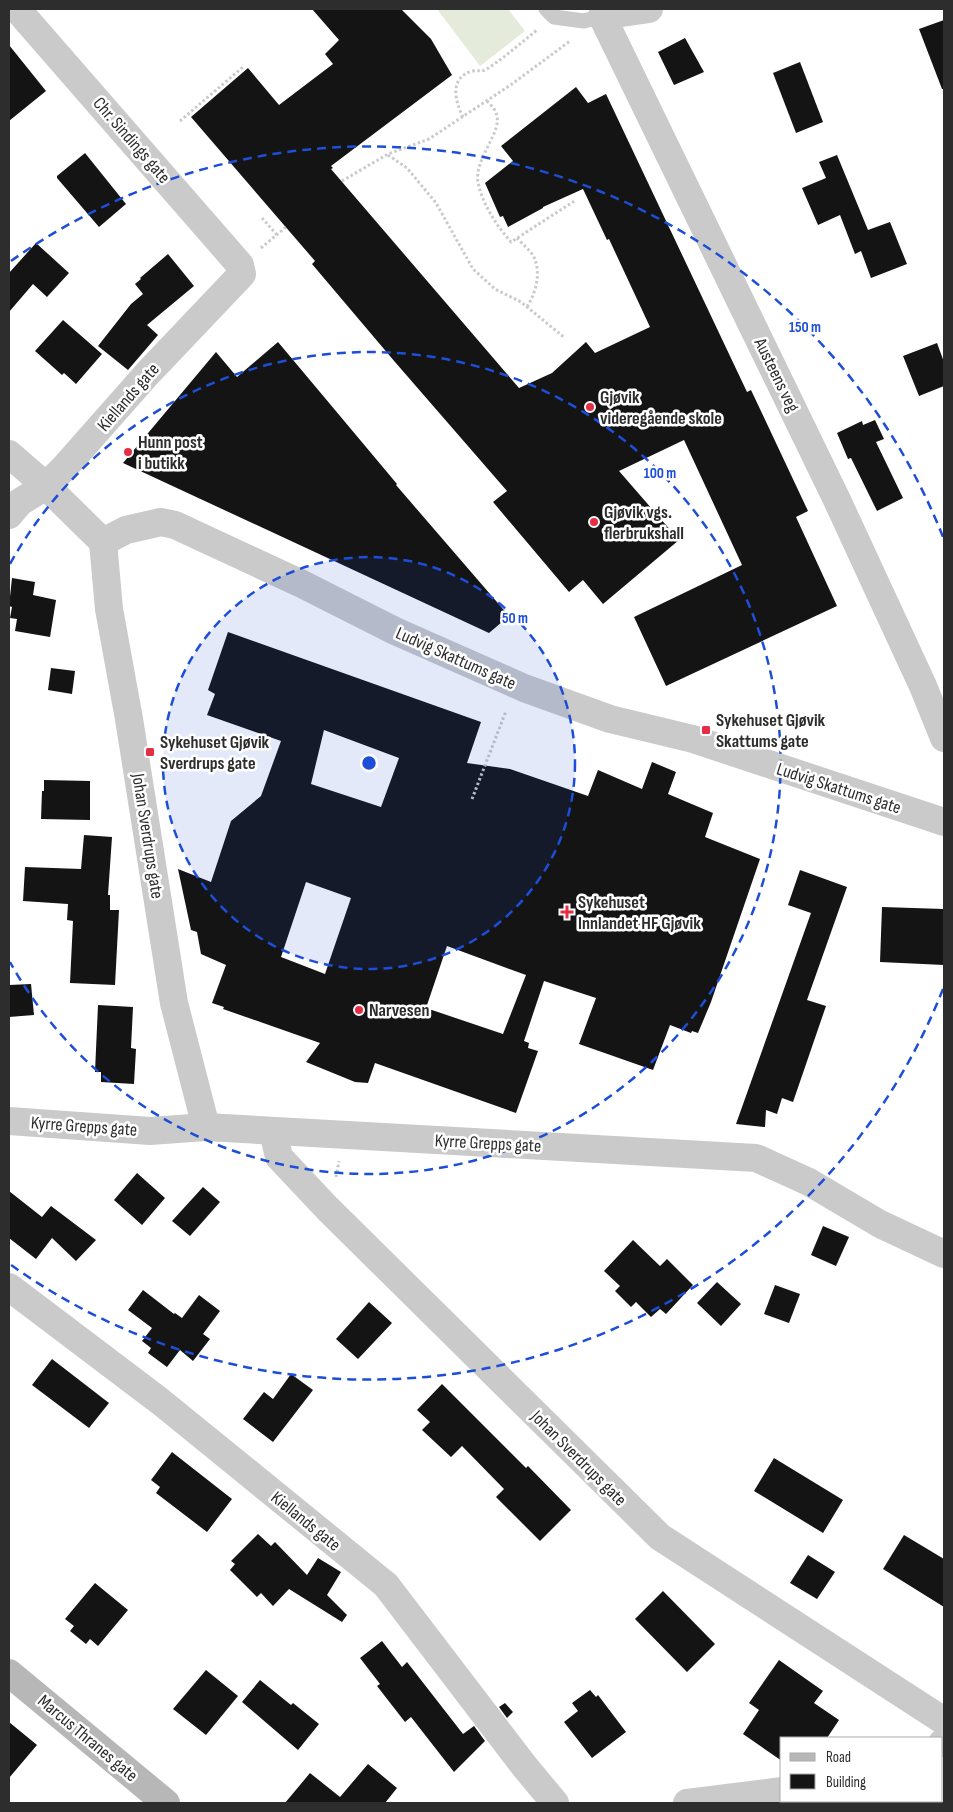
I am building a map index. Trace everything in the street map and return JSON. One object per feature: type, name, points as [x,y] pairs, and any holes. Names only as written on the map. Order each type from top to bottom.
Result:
[{"type":"main road","name":"Marcus Thranes gate","points":[[9,1673],[166,1803]]},
{"type":"street","name":"Chr. Sindings gate","points":[[17,9],[240,265],[242,274]]},
{"type":"street","points":[[602,16],[649,9]]},
{"type":"street","name":"Austeens veg","points":[[602,16],[837,500],[924,686],[944,738]]},
{"type":"street","name":"Kiellands gate","points":[[9,515],[20,502],[46,486],[147,374],[242,274]]},
{"type":"street","points":[[9,454],[46,486],[103,542]]},
{"type":"street","name":"Ludvig Skattums gate","points":[[103,542],[126,530],[161,522],[175,525],[302,584],[395,631],[524,688],[610,719],[693,739],[944,822]]},
{"type":"street","name":"Johan Sverdrups gate","points":[[103,542],[109,609],[129,719],[174,1003],[206,1127]]},
{"type":"street","name":"Kyrre Grepps gate","points":[[9,1121],[150,1131],[206,1127],[756,1158],[810,1182],[880,1224],[944,1254]]},
{"type":"street","name":"Johan Sverdrups gate","points":[[273,1131],[279,1157],[293,1172],[660,1537],[944,1721]]},
{"type":"street","name":"Kiellands gate","points":[[9,1287],[161,1402],[386,1586],[525,1767],[555,1803]]},
{"type":"street","points":[[687,1803],[780,1791]]},
{"type":"lane","points":[[550,13],[584,21],[602,16]]},
{"type":"path","points":[[463,117],[454,93],[460,79],[472,71],[485,70],[550,13]]},
{"type":"path","points":[[342,181],[388,154],[429,139],[565,46],[602,16]]},
{"type":"path","points":[[180,121],[243,67]]},
{"type":"path","points":[[487,101],[497,114],[497,128],[481,159],[478,181],[484,200],[499,228],[511,242],[576,200]]},
{"type":"path","points":[[388,154],[407,168],[436,203],[473,269],[495,290],[527,307],[565,338]]},
{"type":"path","points":[[262,218],[276,235]]},
{"type":"path","points":[[517,238],[535,258],[538,276],[531,301],[527,307]]},
{"type":"path","points":[[472,799],[509,704]]},
{"type":"green space","points":[[437,9],[508,9],[525,31],[480,66]]},
{"type":"building","points":[[312,9],[401,9],[431,39],[452,75],[331,166],[333,168],[331,169],[519,388],[552,373],[586,342],[595,353],[650,327],[609,239],[607,240],[583,189],[543,207],[508,227],[503,216],[500,217],[485,183],[513,161],[501,146],[576,87],[588,103],[606,94],[747,392],[751,390],[808,511],[796,517],[837,606],[666,686],[634,617],[742,565],[684,440],[619,471],[679,540],[603,604],[583,580],[569,592],[493,502],[507,491],[312,264],[315,261],[191,117],[248,68],[279,105],[333,64],[325,54],[339,40]]},
{"type":"building","points":[[944,20],[944,89],[942,89],[919,29]]},
{"type":"building","points":[[685,38],[704,72],[674,85],[658,52]]},
{"type":"building","points":[[9,45],[46,91],[9,121]]},
{"type":"building","points":[[800,62],[823,122],[796,133],[773,73]]},
{"type":"building","points":[[85,153],[126,204],[99,227],[57,178]]},
{"type":"building","points":[[837,155],[868,230],[890,222],[907,264],[871,278],[861,251],[855,254],[840,215],[818,225],[802,188],[826,178],[819,162]]},
{"type":"building","points":[[36,243],[69,273],[47,297],[33,284],[9,312],[9,273]]},
{"type":"building","points":[[168,254],[194,286],[147,325],[158,335],[128,370],[98,346],[131,304],[143,294],[135,284]]},
{"type":"building","points":[[63,320],[102,354],[76,384],[64,373],[62,375],[35,351]]},
{"type":"building","points":[[278,342],[396,485],[509,616],[489,633],[123,463],[216,352],[237,377]]},
{"type":"building","points":[[937,343],[944,362],[944,386],[919,396],[903,356]]},
{"type":"building","points":[[875,420],[884,439],[876,442],[903,498],[877,511],[851,458],[848,459],[837,433],[862,421],[863,425]]},
{"type":"building","points":[[12,578],[35,582],[33,595],[56,600],[50,637],[15,631],[17,619],[10,618],[12,607],[9,606]]},
{"type":"building","points":[[228,632],[481,722],[467,763],[510,769],[588,796],[598,770],[642,789],[652,762],[676,772],[668,794],[713,813],[705,837],[760,859],[711,1002],[698,1033],[692,1031],[691,1033],[670,1025],[653,1070],[579,1044],[596,998],[544,981],[524,1041],[529,1043],[528,1048],[538,1051],[516,1113],[375,1063],[368,1083],[355,1082],[306,1062],[320,1043],[223,1009],[224,1007],[212,1003],[226,965],[201,954],[197,932],[191,930],[178,869],[211,882],[231,821],[261,796],[281,741],[207,715],[215,694],[208,690]],"holes":[[[324,730],[399,758],[381,807],[311,784]],[[306,882],[351,898],[325,974],[281,957]],[[447,946],[526,975],[503,1034],[426,1008]]]},
{"type":"building","points":[[51,668],[75,671],[72,694],[48,690]]},
{"type":"building","points":[[44,780],[90,781],[90,820],[41,819]]},
{"type":"building","points":[[84,835],[112,837],[108,895],[110,895],[110,910],[119,910],[115,985],[70,983],[73,921],[67,920],[68,904],[23,901],[25,867],[81,869]]},
{"type":"building","points":[[800,870],[847,887],[807,1000],[826,1006],[793,1102],[782,1098],[777,1114],[766,1110],[765,1127],[736,1124],[811,913],[788,905]]},
{"type":"building","points":[[882,907],[944,909],[944,965],[880,962]]},
{"type":"building","points":[[31,984],[34,1015],[9,1017],[9,985]]},
{"type":"building","points":[[98,1005],[133,1007],[131,1048],[136,1049],[134,1084],[101,1082],[101,1072],[95,1072]]},
{"type":"building","points":[[137,1173],[165,1198],[142,1225],[114,1200]]},
{"type":"building","points":[[203,1187],[220,1202],[190,1236],[172,1221]]},
{"type":"building","points":[[9,1191],[42,1217],[51,1206],[96,1240],[76,1261],[52,1238],[36,1259],[9,1238]]},
{"type":"building","points":[[823,1226],[849,1237],[836,1266],[811,1255]]},
{"type":"building","points":[[633,1240],[660,1266],[667,1259],[693,1285],[666,1314],[660,1309],[651,1317],[636,1302],[631,1307],[615,1291],[620,1286],[604,1271]]},
{"type":"building","points":[[717,1282],[741,1304],[721,1326],[697,1303]]},
{"type":"building","points":[[775,1285],[800,1294],[789,1323],[764,1314]]},
{"type":"building","points":[[143,1290],[182,1318],[199,1295],[220,1311],[203,1334],[210,1339],[193,1361],[180,1350],[167,1367],[148,1353],[151,1348],[142,1341],[152,1328],[128,1310]]},
{"type":"building","points":[[369,1302],[392,1323],[358,1359],[336,1339]]},
{"type":"building","points":[[52,1359],[109,1403],[89,1428],[32,1385]]},
{"type":"building","points":[[291,1374],[313,1390],[273,1442],[243,1419],[264,1392],[273,1399]]},
{"type":"building","points":[[442,1384],[571,1510],[540,1541],[496,1497],[504,1489],[462,1446],[451,1457],[422,1430],[430,1422],[417,1410]]},
{"type":"building","points":[[172,1452],[232,1499],[207,1532],[156,1493],[160,1487],[151,1480]]},
{"type":"building","points":[[774,1458],[843,1500],[823,1533],[754,1491]]},
{"type":"building","points":[[258,1534],[271,1546],[275,1542],[307,1575],[318,1558],[341,1572],[327,1595],[347,1615],[342,1622],[289,1589],[273,1606],[261,1593],[257,1597],[230,1570],[235,1564],[231,1561]]},
{"type":"building","points":[[904,1535],[944,1559],[944,1607],[883,1569]]},
{"type":"building","points":[[808,1555],[835,1572],[817,1599],[790,1583]]},
{"type":"building","points":[[95,1583],[128,1610],[98,1646],[90,1639],[86,1644],[70,1631],[74,1626],[65,1619]]},
{"type":"building","points":[[663,1591],[715,1644],[687,1672],[635,1619]]},
{"type":"building","points":[[382,1641],[402,1667],[407,1662],[463,1734],[474,1726],[485,1741],[454,1772],[411,1717],[405,1722],[377,1686],[380,1684],[360,1658]]},
{"type":"building","points":[[779,1660],[823,1691],[814,1703],[839,1720],[828,1737],[780,1737],[780,1760],[743,1734],[759,1710],[749,1703]]},
{"type":"building","points":[[206,1670],[238,1696],[206,1735],[173,1709]]},
{"type":"building","points":[[260,1680],[291,1705],[293,1703],[319,1724],[298,1750],[242,1702]]},
{"type":"building","points":[[590,1690],[596,1697],[598,1695],[626,1732],[592,1758],[564,1722],[578,1711],[572,1703]]},
{"type":"building","points":[[505,1703],[513,1712],[507,1718],[499,1707]]},
{"type":"building","points":[[9,1722],[37,1745],[9,1778]]},
{"type":"building","points":[[368,1764],[397,1788],[385,1803],[285,1803],[310,1773],[340,1797]]},
{"type":"place","name":"Gjøvik videregående skole","points":[[590,407]]},
{"type":"place","name":"Hunn post i butikk","points":[[128,452]]},
{"type":"place","name":"Gjøvik vgs. flerbrukshall","points":[[594,522]]},
{"type":"place","name":"Sykehuset Gjøvik Skattums gate","points":[[706,730]]},
{"type":"place","name":"Sykehuset Gjøvik Sverdrups gate","points":[[150,752]]},
{"type":"place","name":"Sykehuset Innlandet HF Gjøvik","points":[[567,912]]},
{"type":"place","name":"Narvesen","points":[[359,1010]]}]
